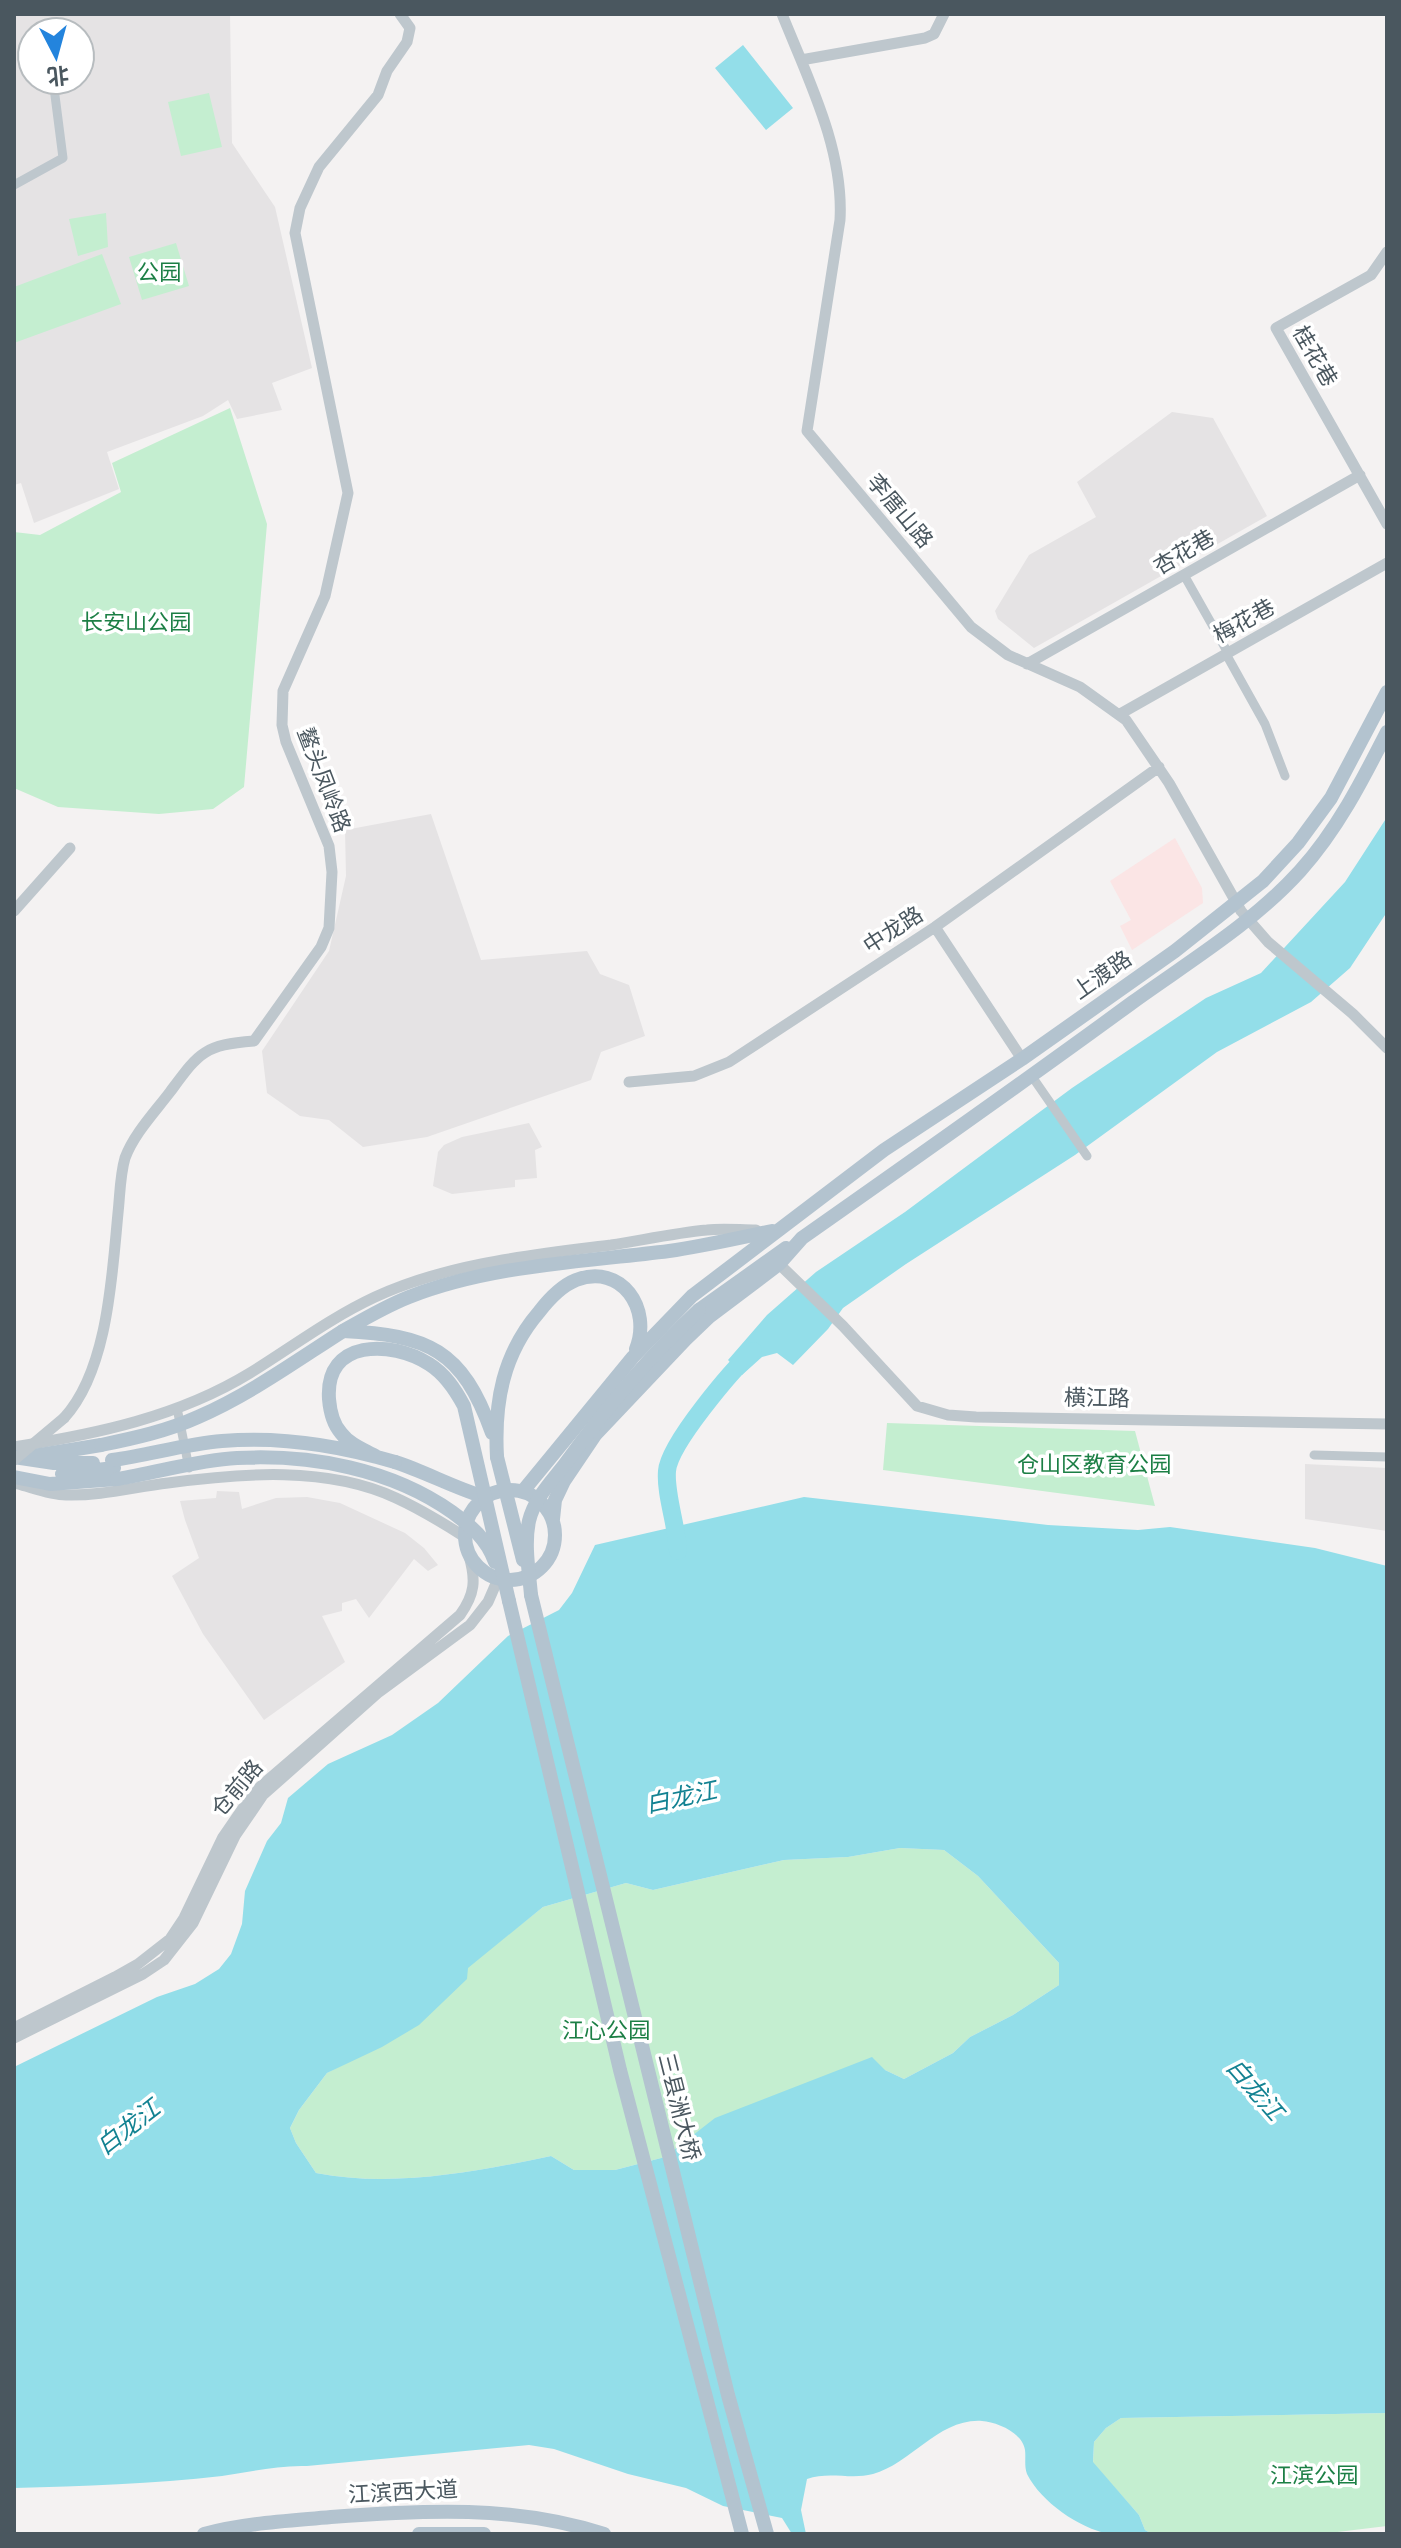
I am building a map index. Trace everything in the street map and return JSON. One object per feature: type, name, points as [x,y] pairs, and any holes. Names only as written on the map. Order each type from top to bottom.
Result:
[{"type":"main road","name":"上渡路","points":[[523,1491],[633,1357],[692,1296],[884,1150],[1022,1059],[1175,951],[1272,872],[1317,818],[1338,787],[1387,692]]},
{"type":"main road","name":"上渡路","points":[[553,1519],[555,1500],[564,1481],[595,1435],[709,1317],[784,1269],[802,1238],[1247,919],[1300,870],[1347,808],[1387,732]]},
{"type":"main road","points":[[16,1455],[146,1436],[198,1418],[244,1394],[374,1313],[410,1297],[455,1283],[587,1260],[695,1247],[776,1230]]},
{"type":"main road","points":[[531,1595],[527,1554],[529,1521],[546,1488],[615,1397],[659,1346],[699,1310],[736,1281],[802,1238]]},
{"type":"main road","points":[[497,1457],[497,1406],[506,1367],[518,1338],[549,1299],[563,1287],[578,1279],[596,1277],[615,1282],[628,1291],[642,1316],[642,1330],[633,1357]]},
{"type":"main road","points":[[343,1331],[389,1333],[422,1342],[439,1352],[462,1373],[480,1400],[531,1595]]},
{"type":"main road","points":[[480,1502],[415,1476],[353,1444],[341,1433],[329,1407],[330,1380],[338,1366],[358,1350],[371,1347],[399,1351],[431,1366],[446,1378],[464,1406],[620,2070],[742,2534]]},
{"type":"main road","points":[[14,1478],[50,1484],[222,1441],[308,1443],[377,1457]]},
{"type":"main road","points":[[114,1469],[223,1449],[256,1447],[335,1454],[394,1465]]},
{"type":"main road","points":[[16,1455],[54,1463],[90,1463],[114,1469],[235,1458],[287,1458],[344,1466],[384,1477],[428,1495],[471,1526],[492,1553],[509,1601]]},
{"type":"main road","points":[[497,1491],[523,1491],[535,1497],[553,1519],[556,1533],[554,1547],[549,1560],[539,1571],[513,1581],[498,1579],[483,1573],[469,1556],[465,1524],[480,1502],[497,1491]]},
{"type":"main road","name":"三县洲大桥","points":[[531,1595],[728,2395],[767,2534]]},
{"type":"main road","name":"江滨西大道","points":[[204,2534],[285,2521],[454,2510],[528,2516],[604,2534]]},
{"type":"main road","name":"江滨西大道","points":[[419,2534],[484,2534]]},
{"type":"street","name":"鳌头凤岭路","points":[[16,1455],[64,1418],[75,1405],[85,1384],[105,1323],[123,1171],[130,1147],[201,1053],[220,1045],[254,1041],[328,935],[332,872],[329,846],[286,742],[281,706],[287,679],[325,596],[348,493],[295,233],[300,208],[319,167],[378,95],[387,71],[407,42],[410,28],[400,14]]},
{"type":"street","name":"李厝山路","points":[[782,14],[829,139],[841,209],[807,431],[964,620],[994,645],[1027,664],[1080,687],[1120,714],[1159,767],[1247,919],[1268,942],[1387,1048]]},
{"type":"street","points":[[801,60],[925,38],[934,34],[944,14]]},
{"type":"street","points":[[14,185],[63,158],[55,96]]},
{"type":"street","name":"桂花巷","points":[[1387,252],[1371,275],[1276,328],[1387,524]]},
{"type":"street","name":"杏花巷","points":[[1027,664],[1360,475]]},
{"type":"street","name":"梅花巷","points":[[1120,714],[1387,563]]},
{"type":"street","points":[[1184,575],[1265,724],[1285,776]]},
{"type":"street","name":"中龙路","points":[[629,1082],[694,1076],[716,1069],[935,927],[1159,767]]},
{"type":"street","points":[[14,911],[70,848]]},
{"type":"street","points":[[935,927],[1022,1059]]},
{"type":"street","points":[[1031,1075],[1087,1156]]},
{"type":"street","points":[[16,1455],[177,1408],[249,1373],[324,1323],[417,1280],[465,1266],[708,1230],[776,1230]]},
{"type":"street","name":"横江路","points":[[784,1269],[843,1326],[917,1406],[948,1415],[1387,1424]]},
{"type":"street","points":[[177,1408],[192,1480]]},
{"type":"street","points":[[1314,1455],[1387,1457]]},
{"type":"street","points":[[14,1478],[63,1496],[108,1493],[192,1480],[288,1475],[347,1483],[394,1497],[465,1537]]},
{"type":"street","name":"仓前路","points":[[14,2028],[138,1964],[170,1939],[184,1918],[223,1837],[254,1792],[460,1615],[475,1586],[469,1556]]},
{"type":"street","name":"仓前路","points":[[14,2038],[143,1974],[164,1960],[193,1923],[235,1836],[263,1795],[379,1692],[470,1625],[488,1602],[498,1579]]},
{"type":"shaded area","points":[[14,14],[230,14],[232,143],[275,207],[312,368],[272,383],[282,410],[237,419],[228,400],[203,416],[107,452],[119,489],[34,523],[21,483],[14,485]]},
{"type":"shaded area","points":[[1172,412],[1213,418],[1267,516],[1034,648],[998,619],[995,611],[1029,555],[1096,517],[1077,482]]},
{"type":"shaded area","points":[[431,814],[481,960],[587,951],[600,974],[629,985],[645,1036],[601,1052],[591,1080],[427,1137],[363,1147],[329,1120],[300,1116],[267,1093],[262,1051],[329,951],[346,876],[345,830]]},
{"type":"shaded area","points":[[1175,838],[1202,888],[1203,903],[1132,950],[1120,926],[1131,920],[1110,881]]},
{"type":"shaded area","points":[[529,1123],[542,1147],[535,1150],[537,1178],[515,1180],[515,1187],[452,1194],[433,1186],[438,1152],[444,1145],[462,1137]]},
{"type":"shaded area","points":[[1305,1464],[1387,1468],[1387,1531],[1305,1519]]},
{"type":"shaded area","points":[[217,1491],[239,1492],[242,1509],[276,1498],[307,1497],[340,1503],[405,1533],[424,1548],[438,1565],[428,1571],[414,1559],[369,1618],[356,1599],[342,1603],[342,1611],[322,1616],[345,1662],[264,1720],[203,1634],[172,1576],[199,1558],[180,1501],[216,1498]]},
{"type":"green space","points":[[209,93],[222,147],[181,156],[168,102]]},
{"type":"green space","points":[[106,213],[108,247],[78,256],[69,219]]},
{"type":"green space","name":"公园","points":[[176,243],[189,286],[142,300],[129,257]]},
{"type":"green space","points":[[102,254],[121,304],[14,343],[14,287]]},
{"type":"green space","name":"长安山公园","points":[[230,408],[267,524],[244,787],[213,809],[159,814],[58,807],[14,788],[14,532],[40,535],[121,492],[112,463]]},
{"type":"green space","name":"仓山区教育公园","points":[[887,1423],[1135,1431],[1155,1506],[883,1470]]},
{"type":"green space","name":"江心公园","points":[[900,1848],[944,1850],[978,1876],[1059,1963],[1059,1985],[1013,2015],[970,2037],[953,2053],[904,2079],[885,2070],[665,2157],[615,2170],[574,2170],[551,2156],[434,2176],[345,2177],[316,2173],[296,2143],[290,2128],[299,2110],[327,2073],[346,2063],[543,1907],[626,1883],[653,1890],[784,1860],[848,1857]]},
{"type":"green space","name":"江滨公园","points":[[1387,2413],[1387,2526],[1321,2534],[1152,2534],[1145,2530],[1139,2515],[1093,2463],[1094,2442],[1106,2428],[1121,2418]]},
{"type":"water","points":[[743,45],[793,108],[766,130],[715,68]]},
{"type":"water","points":[[1387,817],[1387,912],[1350,968],[1311,1002],[1217,1052],[1075,1155],[843,1308],[828,1329],[793,1365],[777,1353],[762,1357],[742,1375],[728,1360],[767,1315],[816,1272],[905,1212],[1072,1088],[1206,998],[1261,973],[1345,882]]},
{"type":"water","name":"白龙江","points":[[804,1497],[1048,1525],[1138,1530],[1170,1527],[1315,1548],[1387,1566],[1387,2413],[1121,2418],[1106,2428],[1094,2442],[1093,2462],[1139,2515],[1145,2530],[1152,2534],[1109,2534],[1074,2520],[1051,2504],[1033,2484],[1027,2474],[1025,2450],[1020,2438],[1002,2426],[982,2421],[952,2427],[887,2469],[873,2474],[807,2479],[801,2510],[806,2534],[792,2534],[782,2518],[723,2506],[686,2488],[628,2474],[554,2449],[529,2445],[170,2481],[14,2488],[14,2067],[157,1997],[195,1984],[219,1969],[231,1954],[242,1924],[245,1891],[267,1841],[281,1823],[288,1798],[328,1764],[392,1735],[438,1703],[508,1636],[559,1610],[572,1593],[595,1545]],"holes":[[[900,1848],[944,1850],[978,1876],[1059,1963],[1059,1985],[1013,2015],[970,2037],[953,2053],[904,2079],[885,2070],[872,2057],[715,2118],[665,2157],[615,2170],[574,2170],[551,2156],[434,2176],[345,2177],[316,2173],[296,2143],[290,2128],[299,2110],[327,2073],[419,2025],[467,1979],[468,1968],[543,1907],[626,1883],[653,1890],[784,1860],[848,1857]]]},
{"type":"waterway","points":[[678,1551],[667,1480],[670,1459],[703,1408],[753,1351]]}]
